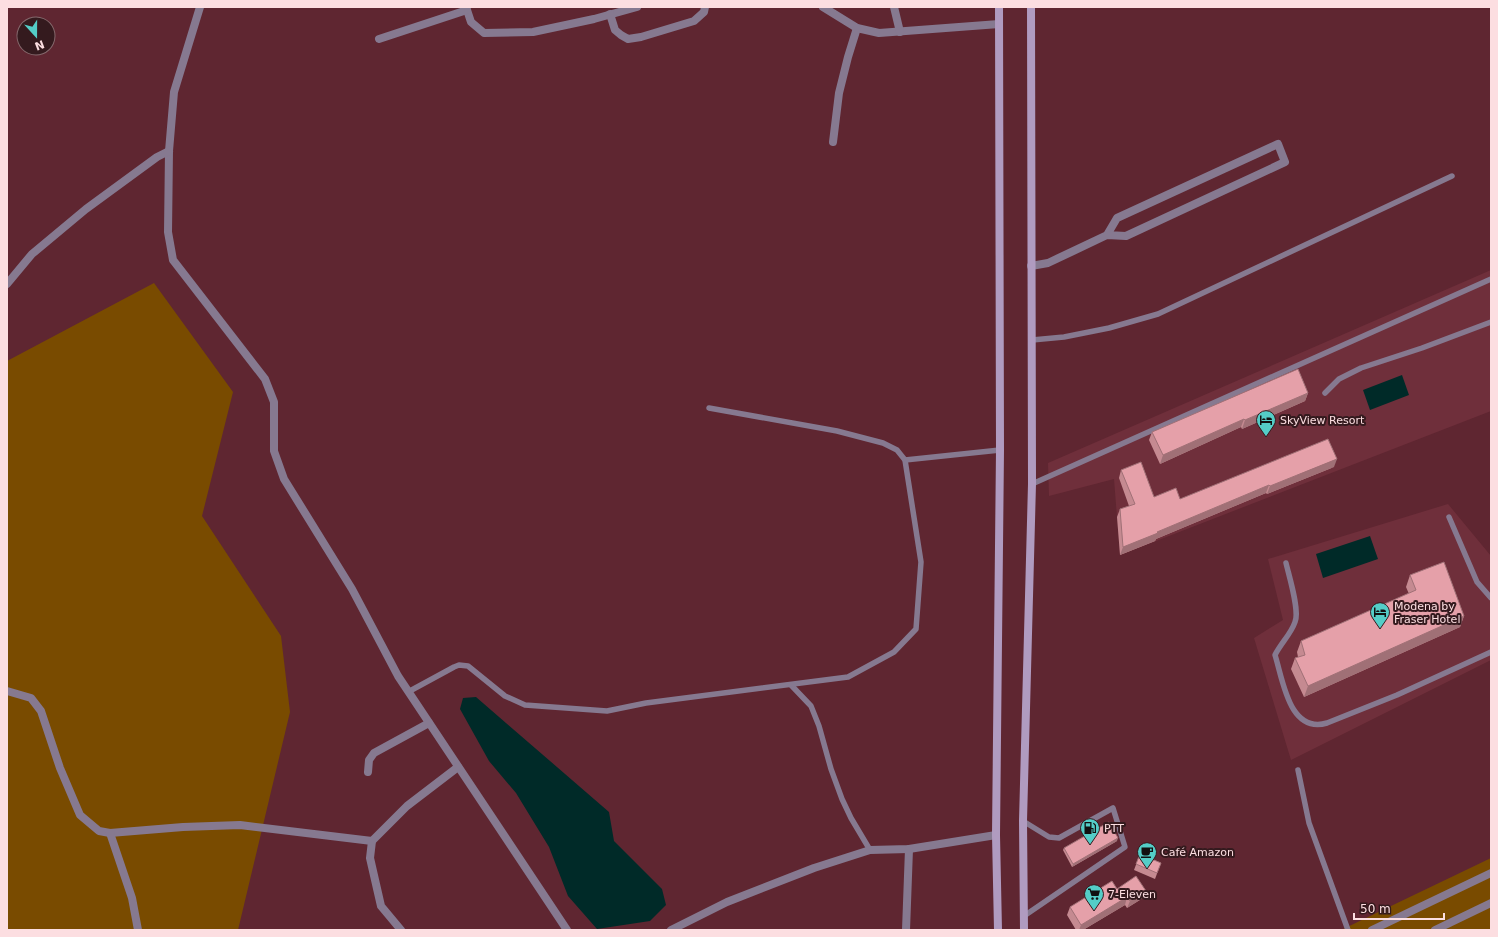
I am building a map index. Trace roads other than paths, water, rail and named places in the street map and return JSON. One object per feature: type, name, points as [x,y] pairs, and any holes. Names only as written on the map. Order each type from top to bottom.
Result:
[{"type":"main road","points":[[998,930],[996,835],[1000,450],[999,7]]},
{"type":"main road","points":[[1024,930],[1023,821],[1032,484],[1031,7]]},
{"type":"street","points":[[200,7],[174,92],[170,152],[168,232],[173,260],[265,379],[274,402],[274,451],[284,479],[352,589],[408,692],[567,930]]},
{"type":"street","points":[[379,39],[467,8],[471,22],[484,33],[533,32],[637,7]]},
{"type":"street","points":[[610,14],[615,30],[628,39],[641,37],[694,21],[704,12],[705,7]]},
{"type":"street","points":[[823,7],[857,28],[879,33],[999,24]]},
{"type":"street","points":[[894,7],[900,32]]},
{"type":"street","points":[[833,142],[839,93],[857,28]]},
{"type":"street","points":[[1032,266],[1048,263],[1107,235],[1126,236],[1285,162],[1278,144],[1117,218],[1107,235]]},
{"type":"street","points":[[7,284],[32,254],[86,209],[158,156],[170,152]]},
{"type":"street","points":[[7,691],[31,698],[41,711],[60,768],[80,815],[100,831],[110,833],[183,827],[240,826],[372,841]]},
{"type":"street","points":[[368,772],[370,760],[374,753],[429,723]]},
{"type":"street","points":[[401,930],[382,906],[370,858],[372,841],[407,806],[458,767]]},
{"type":"street","points":[[110,833],[132,898],[138,930]]},
{"type":"street","points":[[671,930],[727,902],[814,868],[870,850],[908,849],[996,835]]},
{"type":"street","points":[[906,930],[908,849]]},
{"type":"street","points":[[1372,930],[1491,873]]},
{"type":"street","points":[[1435,930],[1491,903]]},
{"type":"lane","points":[[1032,340],[1064,337],[1109,328],[1158,314],[1452,176]]},
{"type":"lane","points":[[1032,484],[1491,279]]},
{"type":"lane","points":[[1325,393],[1339,379],[1361,368],[1422,348],[1491,322]]},
{"type":"lane","points":[[408,692],[459,665],[468,666],[506,696],[525,704],[607,711],[646,703],[848,677],[894,652],[916,629],[921,562],[905,460],[897,450],[883,443],[837,431],[710,408]]},
{"type":"lane","points":[[905,460],[1000,450]]},
{"type":"lane","points":[[1449,517],[1477,582],[1491,598]]},
{"type":"lane","points":[[1286,563],[1296,609],[1296,621],[1275,655],[1289,702],[1297,716],[1304,722],[1320,725],[1327,723],[1397,695],[1491,652]]},
{"type":"lane","points":[[791,685],[810,706],[819,726],[831,769],[842,799],[851,818],[870,850]]},
{"type":"lane","points":[[1298,770],[1309,823],[1348,930]]},
{"type":"lane","points":[[1023,821],[1049,837],[1058,838],[1112,808],[1125,847],[1024,916]]},
{"type":"water","points":[[1402,375],[1409,395],[1370,410],[1363,390]]},
{"type":"water","points":[[1370,536],[1378,559],[1323,578],[1316,554]]},
{"type":"water","points":[[476,697],[609,812],[614,841],[662,889],[666,905],[650,921],[597,929],[568,896],[549,847],[516,793],[489,761],[460,709],[463,698]]},
{"type":"place","name":"SkyView Resort","points":[[1266,437]]},
{"type":"place","name":"Modena by Fraser Hotel","points":[[1380,629]]},
{"type":"place","name":"PTT","points":[[1090,845]]},
{"type":"place","name":"Café Amazon","points":[[1147,869]]},
{"type":"place","name":"7-Eleven","points":[[1094,911]]}]
